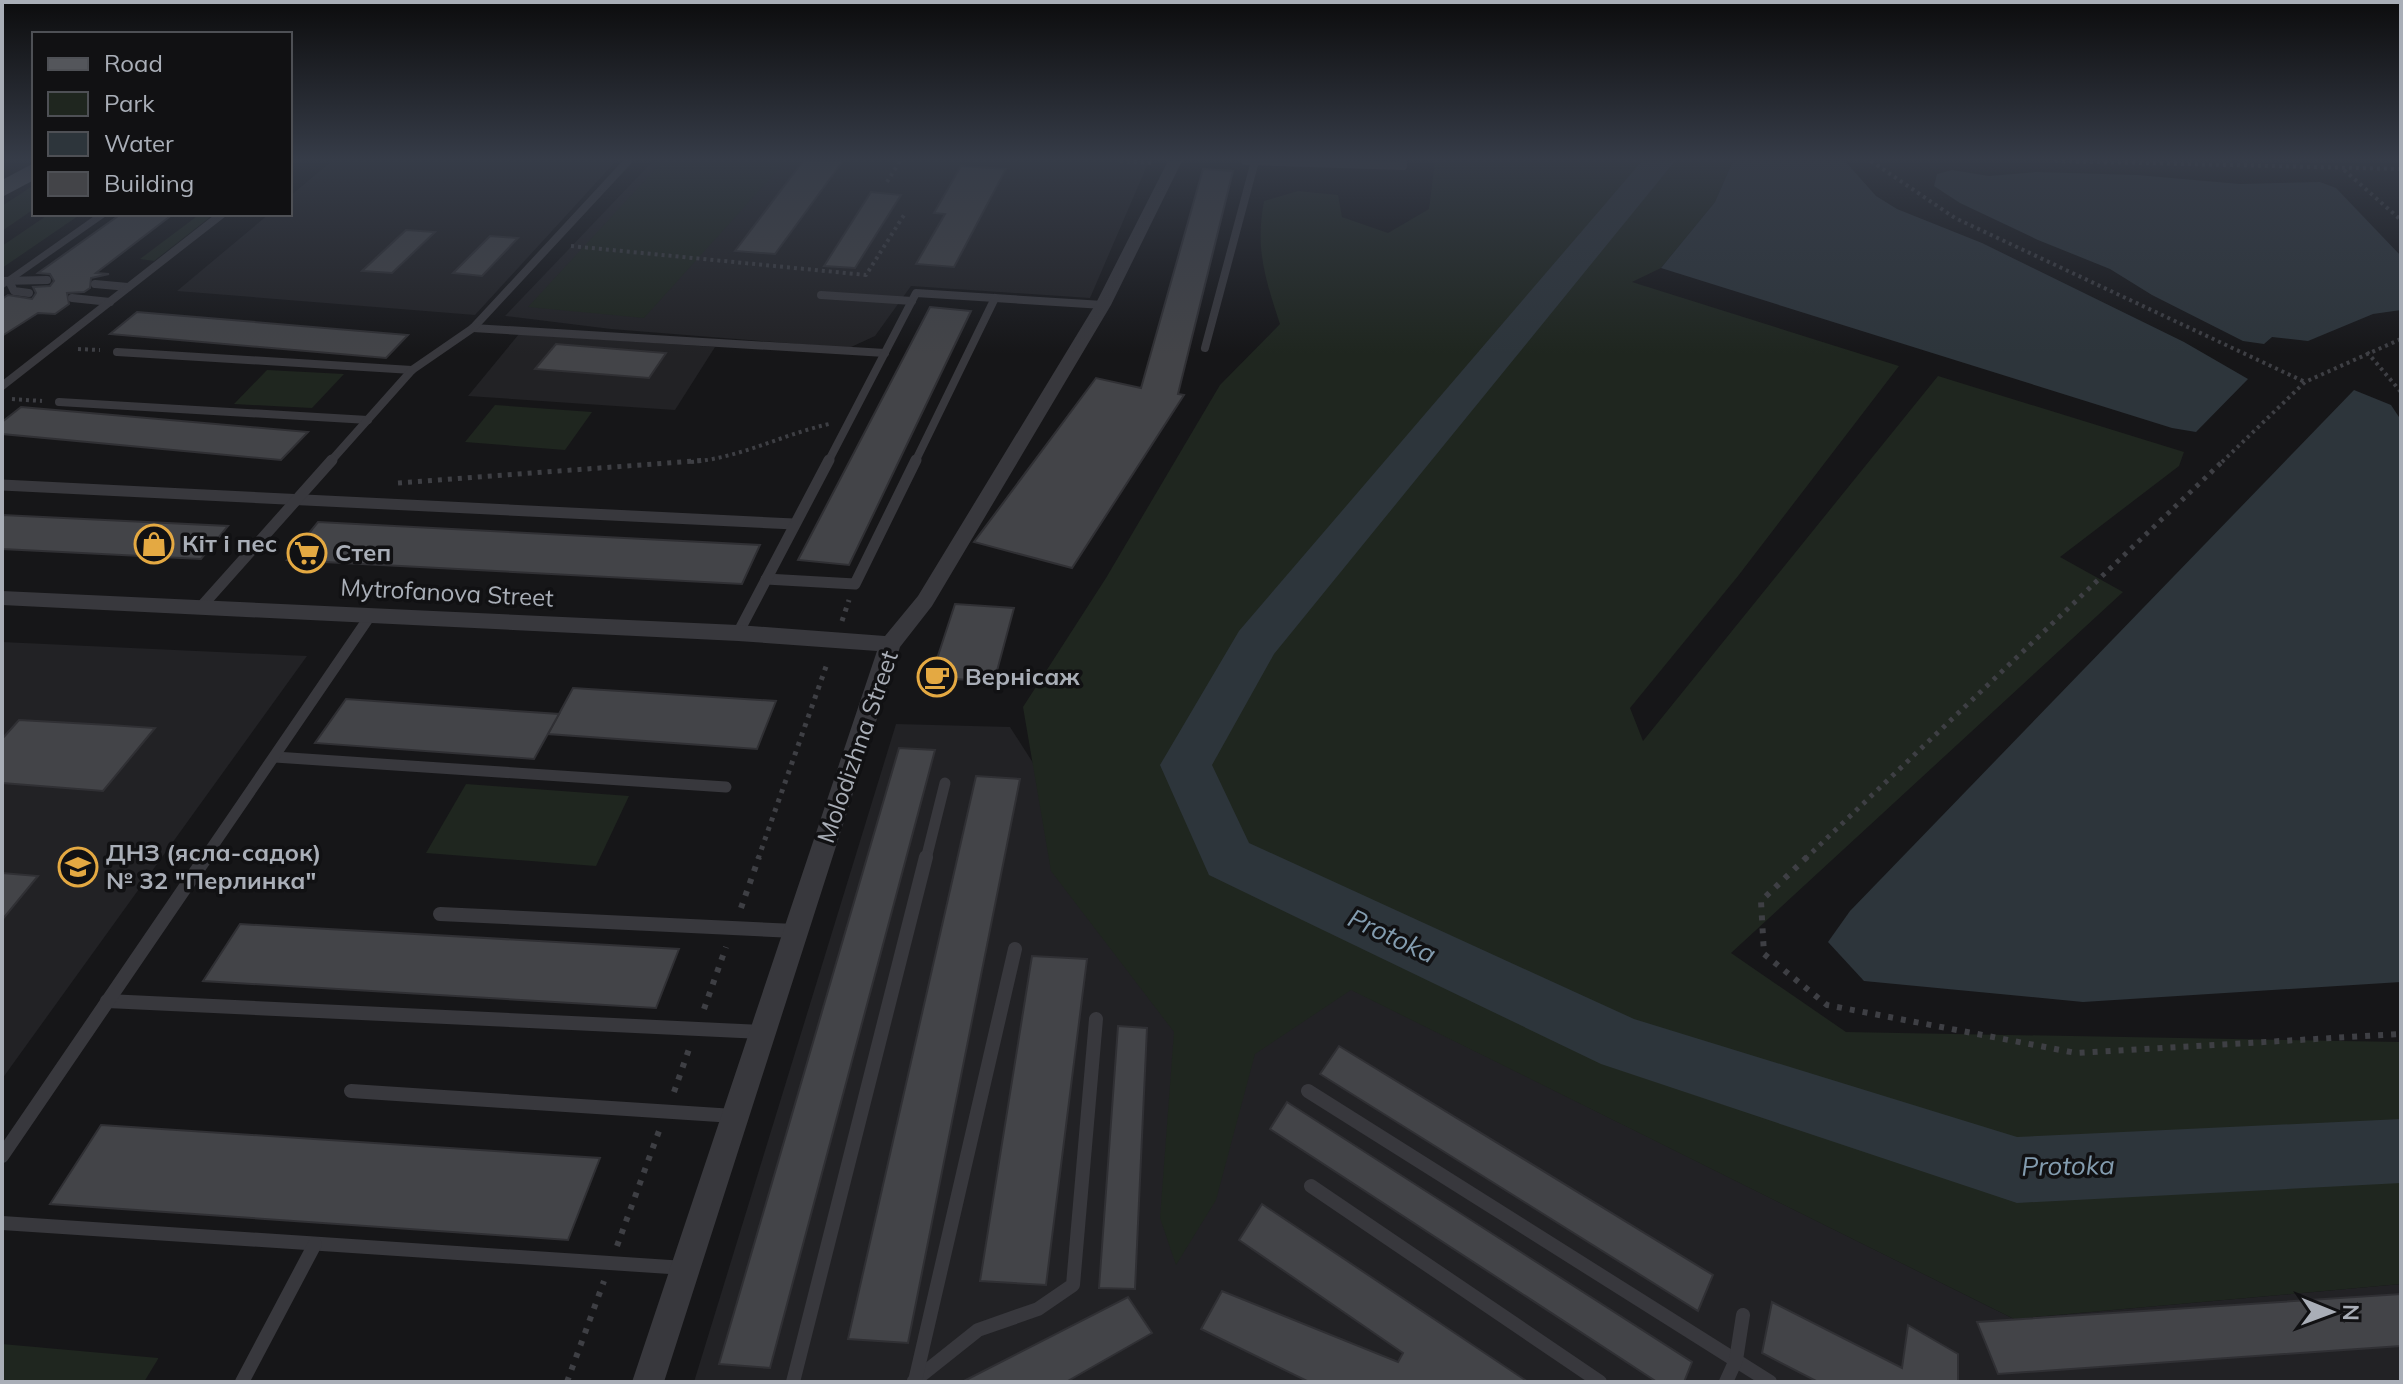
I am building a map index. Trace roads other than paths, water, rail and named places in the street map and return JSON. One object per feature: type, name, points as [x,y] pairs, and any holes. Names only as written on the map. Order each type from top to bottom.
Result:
[{"type":"street","points":[[4,283],[87,226]]},
{"type":"street","name":"Molodizhna Street","points":[[648,1382],[890,644],[925,601],[1103,305],[1142,226]]},
{"type":"street","name":"Mytrofanova Street","points":[[2,598],[738,633],[890,644]]},
{"type":"lane","points":[[2,386],[207,226]]},
{"type":"lane","points":[[200,608],[412,370],[473,328],[567,226]]},
{"type":"lane","points":[[1205,348],[1238,226]]},
{"type":"lane","points":[[4,283],[47,280]]},
{"type":"lane","points":[[4,283],[14,291],[29,293]]},
{"type":"lane","points":[[95,284],[128,287]]},
{"type":"lane","points":[[738,633],[916,293],[1103,305]]},
{"type":"lane","points":[[821,295],[912,301]]},
{"type":"lane","points":[[72,298],[110,302]]},
{"type":"lane","points":[[766,579],[855,584],[995,298]]},
{"type":"lane","points":[[473,328],[885,353]]},
{"type":"lane","points":[[117,352],[412,370]]},
{"type":"lane","points":[[59,402],[368,420]]},
{"type":"lane","points":[[2,485],[794,524]]},
{"type":"lane","points":[[2,1156],[370,616]]},
{"type":"lane","points":[[275,757],[726,787]]},
{"type":"lane","points":[[793,1382],[945,783]]},
{"type":"lane","points":[[440,914],[796,931]]},
{"type":"lane","points":[[914,1382],[1015,949]]},
{"type":"lane","points":[[107,1001],[763,1032]]},
{"type":"lane","points":[[914,1382],[978,1330],[1038,1309],[1073,1285],[1096,1019]]},
{"type":"lane","points":[[351,1091],[735,1116]]},
{"type":"lane","points":[[1308,1091],[1770,1382]]},
{"type":"lane","points":[[1311,1186],[1600,1382]]},
{"type":"lane","points":[[2,1223],[685,1268]]},
{"type":"lane","points":[[242,1382],[315,1244]]},
{"type":"lane","points":[[1726,1382],[1736,1360],[1743,1315]]},
{"type":"water","points":[[1696,226],[1938,226],[1982,243],[2184,342],[2248,379],[2196,432],[2172,428],[1661,268]]},
{"type":"water","points":[[2008,226],[2372,226],[2401,256],[2401,310],[2373,314],[2308,341],[2272,337],[2264,344],[2243,341],[2152,295],[2110,269]]},
{"type":"water","points":[[2354,390],[2391,405],[2401,420],[2401,982],[2083,1002],[1864,981],[1828,942],[1850,911]]},
{"type":"waterway","name":"Protoka","points":[[1605,226],[1256,643],[1186,765],[1229,859],[1623,1044],[2017,1170],[2401,1151]]},
{"type":"place","name":"Кіт і пес","points":[[154,544]]},
{"type":"place","name":"Степ","points":[[307,553]]},
{"type":"place","name":"Вернісаж","points":[[937,677]]},
{"type":"place","name":"ДНЗ (ясла-садок) № 32 \"Перлинка\"","points":[[78,867]]}]
